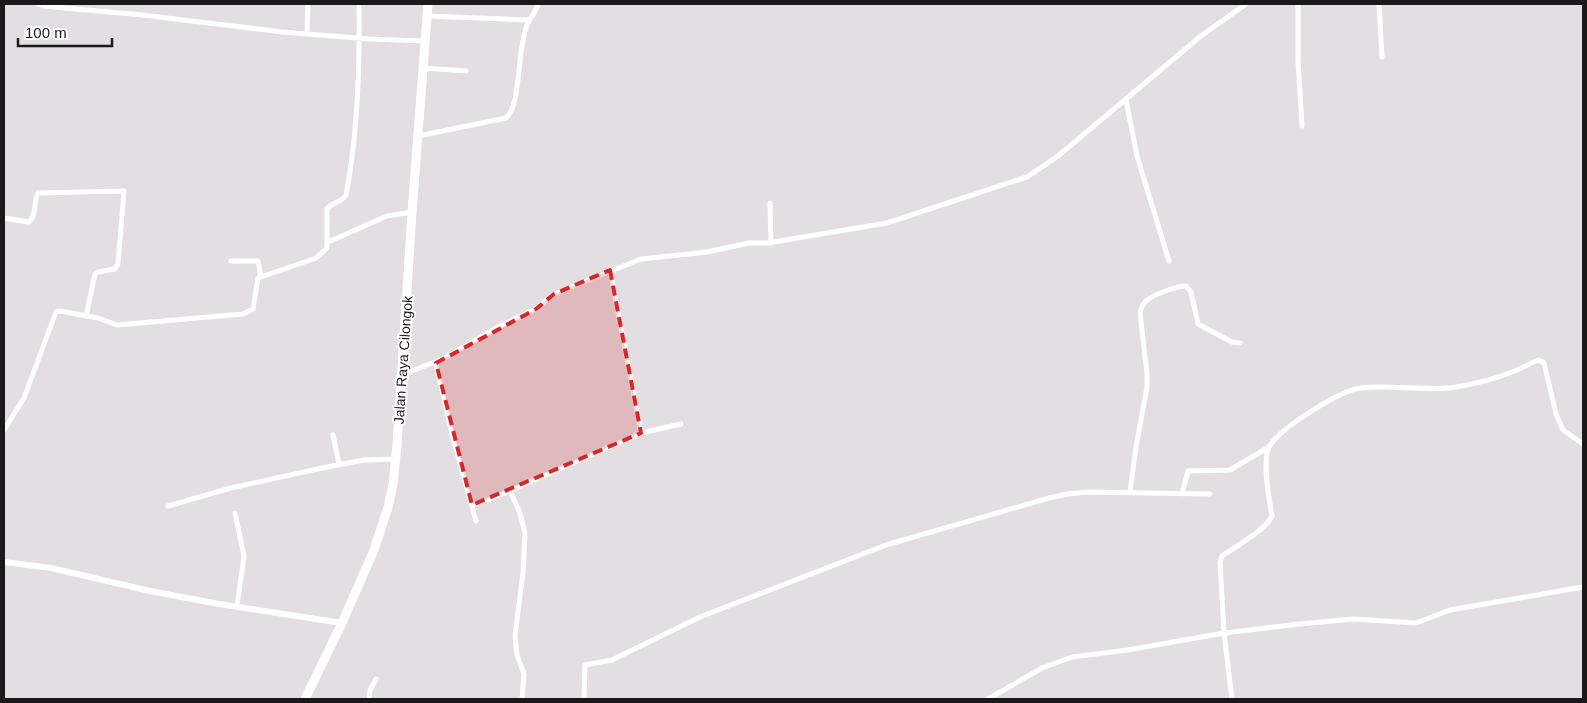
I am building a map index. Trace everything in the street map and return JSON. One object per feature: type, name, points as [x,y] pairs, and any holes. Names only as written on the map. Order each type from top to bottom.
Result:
[{"type":"highway","name":"Jalan Raya Cilongok","points":[[305,699],[342,623],[374,550],[393,485],[428,4]]},
{"type":"street","points":[[38,4],[307,34],[360,39],[424,41]]},
{"type":"street","points":[[307,34],[308,4]]},
{"type":"street","points":[[4,430],[24,398],[56,312],[60,311],[86,316],[117,325],[243,314],[253,309],[256,280],[261,276],[316,258],[327,248],[326,209],[345,198],[354,149],[360,39],[359,4]]},
{"type":"street","points":[[418,136],[506,118],[509,115],[515,101],[521,48],[530,20],[536,12],[538,4]]},
{"type":"street","points":[[402,376],[436,363],[500,326],[536,309],[554,294],[641,259],[707,252],[749,243],[771,243],[887,223],[1027,177],[1058,156],[1201,36],[1246,4]]},
{"type":"street","points":[[1298,4],[1298,61],[1302,126]]},
{"type":"street","points":[[1379,4],[1382,57]]},
{"type":"street","points":[[427,16],[530,20]]},
{"type":"street","points":[[423,68],[466,71]]},
{"type":"street","points":[[1126,100],[1137,156],[1169,261]]},
{"type":"street","points":[[4,218],[29,222],[34,216],[38,193],[124,190],[118,264],[115,268],[95,274],[86,316]]},
{"type":"street","points":[[770,203],[771,243]]},
{"type":"street","points":[[328,242],[387,216],[412,212]]},
{"type":"street","points":[[231,261],[258,261],[261,276]]},
{"type":"street","points":[[610,270],[640,433]]},
{"type":"street","points":[[1130,492],[1147,387],[1140,312],[1142,306],[1148,299],[1180,286],[1186,286],[1191,292],[1198,324],[1232,342],[1240,343]]},
{"type":"street","points":[[1232,699],[1224,633],[1220,562],[1222,556],[1270,520],[1272,516],[1267,482],[1267,455],[1276,439],[1301,418],[1349,390],[1381,387],[1456,387],[1511,373],[1539,360],[1544,363],[1556,414],[1563,430],[1583,444]]},
{"type":"street","points":[[436,363],[452,434],[476,521]]},
{"type":"street","points":[[472,505],[510,491],[640,433],[681,424]]},
{"type":"street","points":[[333,435],[338,464]]},
{"type":"street","points":[[1182,494],[1188,471],[1230,470],[1270,447]]},
{"type":"street","points":[[168,506],[231,488],[338,464],[364,460],[395,459]]},
{"type":"street","points":[[510,491],[520,513],[524,534],[524,572],[515,636],[517,655],[524,674],[522,699]]},
{"type":"street","points":[[584,699],[584,665],[612,660],[700,617],[877,548],[1049,498],[1074,493],[1210,494]]},
{"type":"street","points":[[235,513],[244,556],[237,606]]},
{"type":"street","points":[[4,562],[51,568],[150,591],[342,623]]},
{"type":"street","points":[[988,699],[1042,668],[1072,657],[1128,650],[1224,633],[1354,620],[1416,623],[1450,610],[1583,587]]},
{"type":"street","points":[[369,699],[370,690],[376,680]]},
{"type":"highlighted area","points":[[610,270],[641,433],[472,505],[436,363],[536,309],[554,294]]}]
